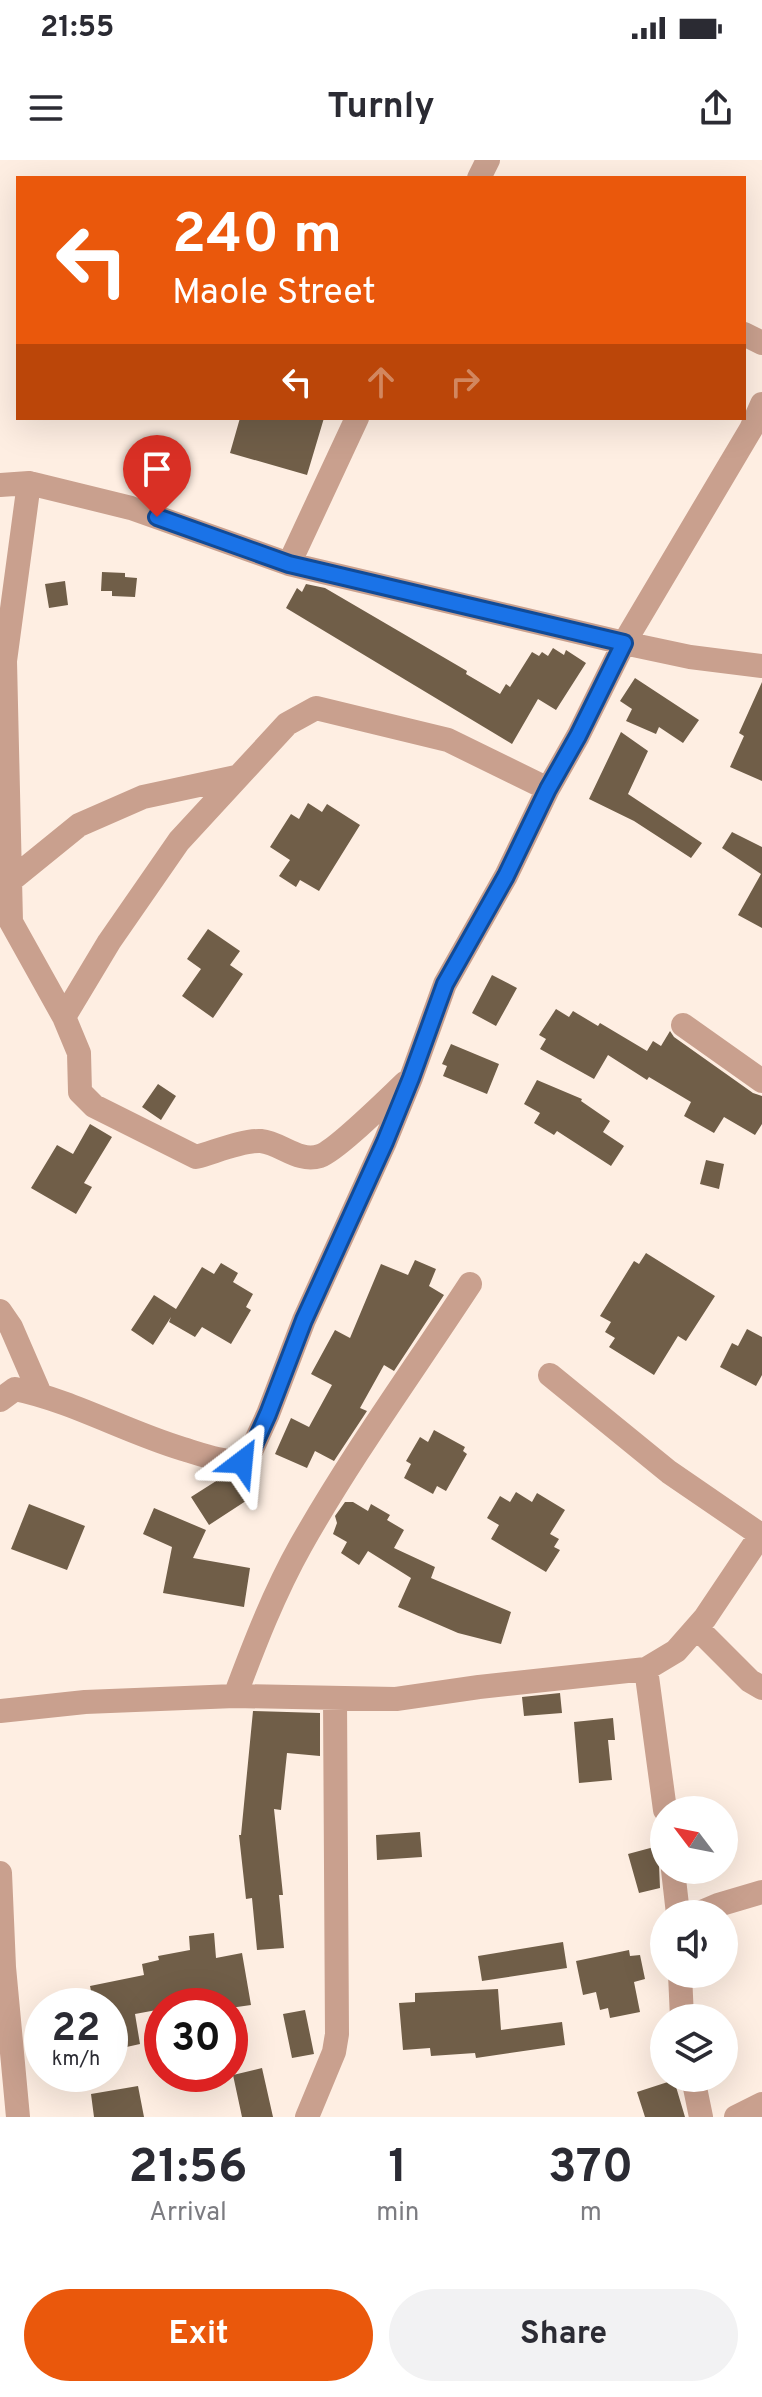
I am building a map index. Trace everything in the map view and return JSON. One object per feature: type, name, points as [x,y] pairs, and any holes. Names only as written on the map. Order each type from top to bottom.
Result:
[{"type":"street","points":[[0,1400],[15,1389],[40,1394],[154,1440],[223,1461],[242,1462],[248,1458],[304,1320],[344,1236],[411,1078],[445,984],[506,876],[624,643],[751,429],[762,404]]},
{"type":"street","points":[[289,564],[356,420]]},
{"type":"street","points":[[0,485],[29,483],[131,508],[289,564],[624,643],[690,657],[762,666]]},
{"type":"street","points":[[29,483],[5,661],[10,881],[6,920],[64,1017],[79,1053],[80,1092],[94,1106],[196,1157],[244,1141],[265,1141],[299,1156],[320,1156],[411,1078]]},
{"type":"street","points":[[64,1017],[109,942],[179,841],[287,724],[316,708],[448,740],[548,789]]},
{"type":"street","points":[[10,881],[79,825],[143,797],[236,777]]},
{"type":"street","points":[[683,1025],[762,1081]]},
{"type":"street","points":[[235,1696],[262,1623],[299,1548],[470,1284]]},
{"type":"street","points":[[0,1311],[11,1327],[40,1394]]},
{"type":"street","points":[[0,1711],[85,1702],[235,1696],[396,1699],[646,1669],[676,1651],[697,1628],[762,1534],[669,1472],[550,1375]]},
{"type":"street","points":[[697,1628],[750,1681],[762,1688]]},
{"type":"street","points":[[646,1669],[663,1796]]},
{"type":"street","points":[[307,2117],[334,2052],[337,2034],[335,1698]]},
{"type":"street","points":[[0,1873],[4,1967],[18,2117]]},
{"type":"street","points":[[735,1900],[762,1892]]},
{"type":"street","points":[[696,2092],[701,2117]]},
{"type":"street","points":[[736,2117],[762,2104]]},
{"type":"building","points":[[239,420],[323,420],[307,475],[230,453]]},
{"type":"building","points":[[102,572],[125,573],[125,577],[137,578],[135,597],[112,596],[112,591],[101,591]]},
{"type":"building","points":[[65,581],[68,605],[49,608],[45,584]]},
{"type":"building","points":[[306,584],[325,588],[467,671],[466,674],[500,694],[506,684],[510,687],[532,652],[539,656],[542,652],[548,656],[553,648],[564,655],[566,650],[586,663],[556,710],[538,699],[512,744],[286,608],[297,588],[302,592]]},
{"type":"building","points":[[635,678],[699,720],[683,743],[659,727],[656,734],[626,721],[632,709],[620,701]]},
{"type":"building","points":[[762,682],[762,781],[730,767],[744,736],[739,733]]},
{"type":"building","points":[[621,732],[648,751],[628,794],[702,843],[691,858],[634,821],[589,799]]},
{"type":"building","points":[[308,803],[322,812],[327,804],[360,825],[319,891],[300,880],[296,887],[279,876],[290,860],[270,847],[291,814],[299,819]]},
{"type":"building","points":[[732,832],[762,847],[762,928],[738,915],[761,874],[722,848]]},
{"type":"building","points":[[208,929],[240,951],[230,965],[243,974],[213,1018],[182,996],[201,969],[187,959]]},
{"type":"building","points":[[492,975],[517,988],[496,1026],[472,1013]]},
{"type":"building","points":[[556,1009],[569,1017],[573,1011],[598,1026],[600,1023],[647,1051],[653,1041],[661,1046],[670,1031],[674,1037],[753,1093],[762,1096],[762,1124],[755,1135],[724,1117],[714,1133],[684,1116],[691,1102],[649,1077],[647,1080],[608,1055],[594,1079],[540,1049],[546,1039],[539,1035]]},
{"type":"building","points":[[451,1044],[499,1064],[487,1094],[443,1076],[447,1066],[442,1064]]},
{"type":"building","points":[[537,1080],[582,1099],[610,1121],[603,1132],[624,1146],[611,1166],[557,1131],[554,1135],[534,1123],[540,1113],[524,1104]]},
{"type":"building","points":[[158,1084],[176,1096],[161,1120],[142,1107]]},
{"type":"building","points":[[90,1124],[112,1137],[84,1183],[92,1187],[76,1214],[31,1188],[57,1145],[73,1154]]},
{"type":"building","points":[[706,1160],[724,1164],[719,1189],[700,1184]]},
{"type":"building","points":[[646,1253],[715,1296],[686,1341],[678,1336],[654,1375],[609,1347],[615,1338],[605,1332],[611,1322],[600,1316],[634,1261],[639,1264]]},
{"type":"building","points":[[415,1260],[436,1269],[429,1286],[444,1295],[394,1371],[384,1365],[360,1408],[367,1411],[334,1461],[315,1451],[307,1468],[275,1454],[291,1418],[309,1427],[332,1385],[311,1374],[335,1330],[350,1338],[381,1264],[408,1275]]},
{"type":"building","points":[[221,1263],[238,1273],[233,1282],[253,1294],[246,1307],[251,1310],[231,1344],[202,1327],[195,1337],[169,1322],[171,1317],[153,1345],[131,1330],[154,1295],[176,1309],[202,1267],[214,1274]]},
{"type":"building","points":[[747,1329],[762,1337],[762,1375],[756,1386],[720,1367],[732,1343],[738,1346]]},
{"type":"building","points":[[434,1430],[465,1447],[463,1451],[467,1454],[446,1491],[437,1486],[433,1494],[404,1478],[411,1464],[406,1461],[420,1437],[428,1442]]},
{"type":"building","points":[[224,1476],[243,1477],[255,1495],[209,1525],[191,1497]]},
{"type":"building","points":[[516,1492],[532,1502],[537,1493],[565,1510],[550,1534],[559,1539],[554,1547],[560,1550],[546,1572],[491,1539],[499,1525],[487,1518],[500,1496],[510,1502]]},
{"type":"building","points":[[345,1502],[353,1502],[368,1511],[371,1504],[390,1515],[387,1520],[404,1530],[394,1548],[435,1567],[431,1578],[511,1612],[501,1644],[458,1633],[398,1607],[411,1578],[368,1551],[359,1565],[341,1553],[347,1542],[333,1534],[337,1523],[335,1516]]},
{"type":"building","points":[[29,1504],[85,1526],[67,1570],[11,1549]]},
{"type":"building","points":[[154,1508],[206,1530],[193,1558],[250,1568],[244,1607],[163,1593],[172,1547],[143,1534]]},
{"type":"building","points":[[560,1693],[562,1713],[524,1716],[522,1697]]},
{"type":"building","points":[[253,1711],[320,1713],[320,1756],[287,1753],[281,1810],[274,1809],[283,1895],[279,1895],[284,1948],[257,1950],[252,1898],[246,1899],[239,1835]]},
{"type":"building","points":[[613,1718],[615,1740],[608,1740],[612,1780],[579,1783],[574,1722]]},
{"type":"building","points":[[420,1832],[422,1857],[377,1860],[376,1835]]},
{"type":"building","points":[[650,1848],[650,1884],[660,1884],[660,1888],[639,1893],[628,1854]]},
{"type":"building","points":[[214,1933],[216,1958],[242,1953],[251,2005],[248,2005],[248,1988],[144,1988],[144,2012],[135,2014],[140,2044],[128,2047],[128,1988],[90,1986],[144,1975],[142,1964],[159,1960],[158,1956],[190,1950],[189,1936]]},
{"type":"building","points":[[563,1942],[567,1968],[482,1981],[478,1956]]},
{"type":"building","points":[[629,1950],[630,1956],[640,1955],[645,1979],[634,1982],[640,2012],[610,2018],[608,2008],[600,2010],[596,1992],[583,1995],[576,1961]]},
{"type":"building","points":[[498,1989],[501,2030],[562,2022],[565,2045],[476,2058],[475,2053],[431,2056],[430,2048],[403,2050],[399,2003],[415,2002],[415,1993]]},
{"type":"building","points":[[305,2010],[314,2054],[292,2058],[283,2014]]},
{"type":"building","points":[[262,2068],[273,2117],[242,2117],[237,2092],[248,2092],[248,2071]]},
{"type":"building","points":[[138,2086],[144,2117],[94,2117],[91,2094],[128,2092],[128,2088]]},
{"type":"building","points":[[650,2088],[650,2092],[678,2092],[685,2117],[645,2117],[637,2092]]},
{"type":"route","points":[[157,517],[289,564],[624,643],[506,876],[445,984],[385,1142],[304,1320],[268,1414],[248,1458],[242,1462]]}]
